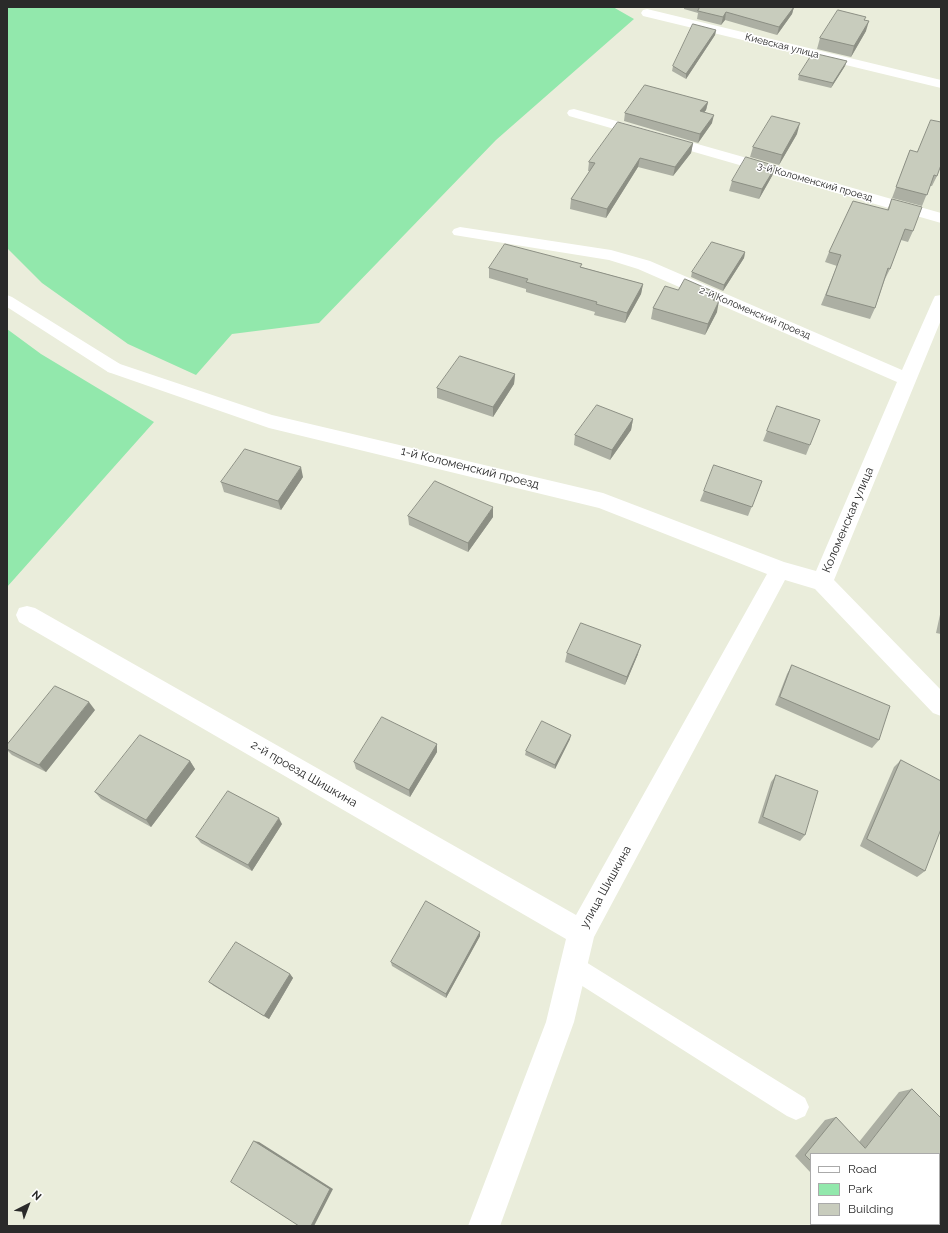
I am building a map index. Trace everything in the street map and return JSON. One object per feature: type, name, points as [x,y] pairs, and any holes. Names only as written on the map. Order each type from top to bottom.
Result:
[{"type":"street","name":"Киевская улица","points":[[647,13],[941,84]]},
{"type":"street","name":"3-й Коломенский проезд","points":[[574,113],[941,218]]},
{"type":"street","name":"2-й Коломенский проезд","points":[[460,232],[611,255],[644,265],[907,379]]},
{"type":"street","name":"Коломенская улица","points":[[941,300],[822,582],[941,706]]},
{"type":"street","name":"1-й Коломенский проезд","points":[[114,368],[269,421],[603,501],[780,570],[822,582]]},
{"type":"street","name":"улица Шишкина","points":[[484,1226],[560,1022],[581,933],[780,570]]},
{"type":"street","name":"2-й проезд Шишкина","points":[[27,615],[581,933]]},
{"type":"lane","points":[[7,300],[114,368]]},
{"type":"lane","points":[[573,967],[796,1107]]},
{"type":"green space","points":[[7,7],[613,7],[634,19],[496,140],[319,323],[232,334],[196,375],[128,344],[42,283],[7,248]]},
{"type":"green space","points":[[7,329],[41,354],[154,422],[7,587]]},
{"type":"building","points":[[700,7],[794,7],[779,27],[726,12],[723,17],[698,11]]},
{"type":"building","points":[[838,10],[866,17],[864,20],[869,21],[854,46],[820,38]]},
{"type":"building","points":[[693,24],[716,30],[686,74],[673,66]]},
{"type":"building","points":[[813,53],[847,61],[833,83],[799,75]]},
{"type":"building","points":[[645,85],[708,102],[700,111],[714,115],[700,134],[625,113]]},
{"type":"building","points":[[772,116],[800,123],[782,155],[753,147]]},
{"type":"building","points":[[931,120],[941,122],[941,165],[937,176],[934,175],[927,195],[896,187],[910,150],[917,152]]},
{"type":"building","points":[[618,122],[693,143],[675,167],[640,158],[607,209],[571,199],[595,163],[589,162]]},
{"type":"building","points":[[746,157],[776,166],[762,189],[732,181]]},
{"type":"building","points":[[892,199],[922,207],[913,231],[905,229],[890,269],[888,268],[875,308],[826,295],[841,255],[829,252],[853,201],[888,210]]},
{"type":"building","points":[[712,242],[745,252],[724,285],[692,272]]},
{"type":"building","points":[[505,244],[582,264],[580,267],[643,284],[627,313],[596,304],[597,302],[526,282],[528,279],[489,268]]},
{"type":"building","points":[[685,279],[717,293],[713,300],[719,301],[708,324],[653,308],[665,286],[678,290]]},
{"type":"building","points":[[460,356],[515,374],[493,407],[437,388]]},
{"type":"building","points":[[597,405],[633,419],[612,450],[575,435]]},
{"type":"building","points":[[777,406],[820,420],[810,445],[767,431]]},
{"type":"building","points":[[245,449],[301,467],[278,501],[221,482]]},
{"type":"building","points":[[714,465],[762,481],[752,507],[704,491]]},
{"type":"building","points":[[435,481],[493,507],[468,543],[408,516]]},
{"type":"building","points":[[581,623],[641,645],[627,677],[567,653]]},
{"type":"building","points":[[792,665],[890,706],[879,740],[780,697]]},
{"type":"building","points":[[55,686],[89,702],[39,765],[7,749],[7,745]]},
{"type":"building","points":[[382,717],[437,744],[409,790],[354,762]]},
{"type":"building","points":[[542,721],[571,735],[555,765],[526,751]]},
{"type":"building","points":[[140,735],[190,761],[146,820],[95,792]]},
{"type":"building","points":[[901,760],[941,781],[941,829],[925,871],[867,839]]},
{"type":"building","points":[[776,775],[818,791],[805,835],[763,817]]},
{"type":"building","points":[[228,791],[279,818],[248,865],[196,837]]},
{"type":"building","points":[[426,901],[480,932],[446,994],[391,962]]},
{"type":"building","points":[[236,942],[290,974],[264,1016],[209,982]]},
{"type":"building","points":[[912,1089],[941,1118],[941,1197],[940,1198],[940,1153],[810,1153],[810,1160],[805,1155],[836,1117],[865,1148]]},
{"type":"building","points":[[254,1141],[330,1189],[311,1226],[299,1226],[231,1182]]},
{"type":"building","points":[[870,1225],[920,1225],[920,1226]]}]
